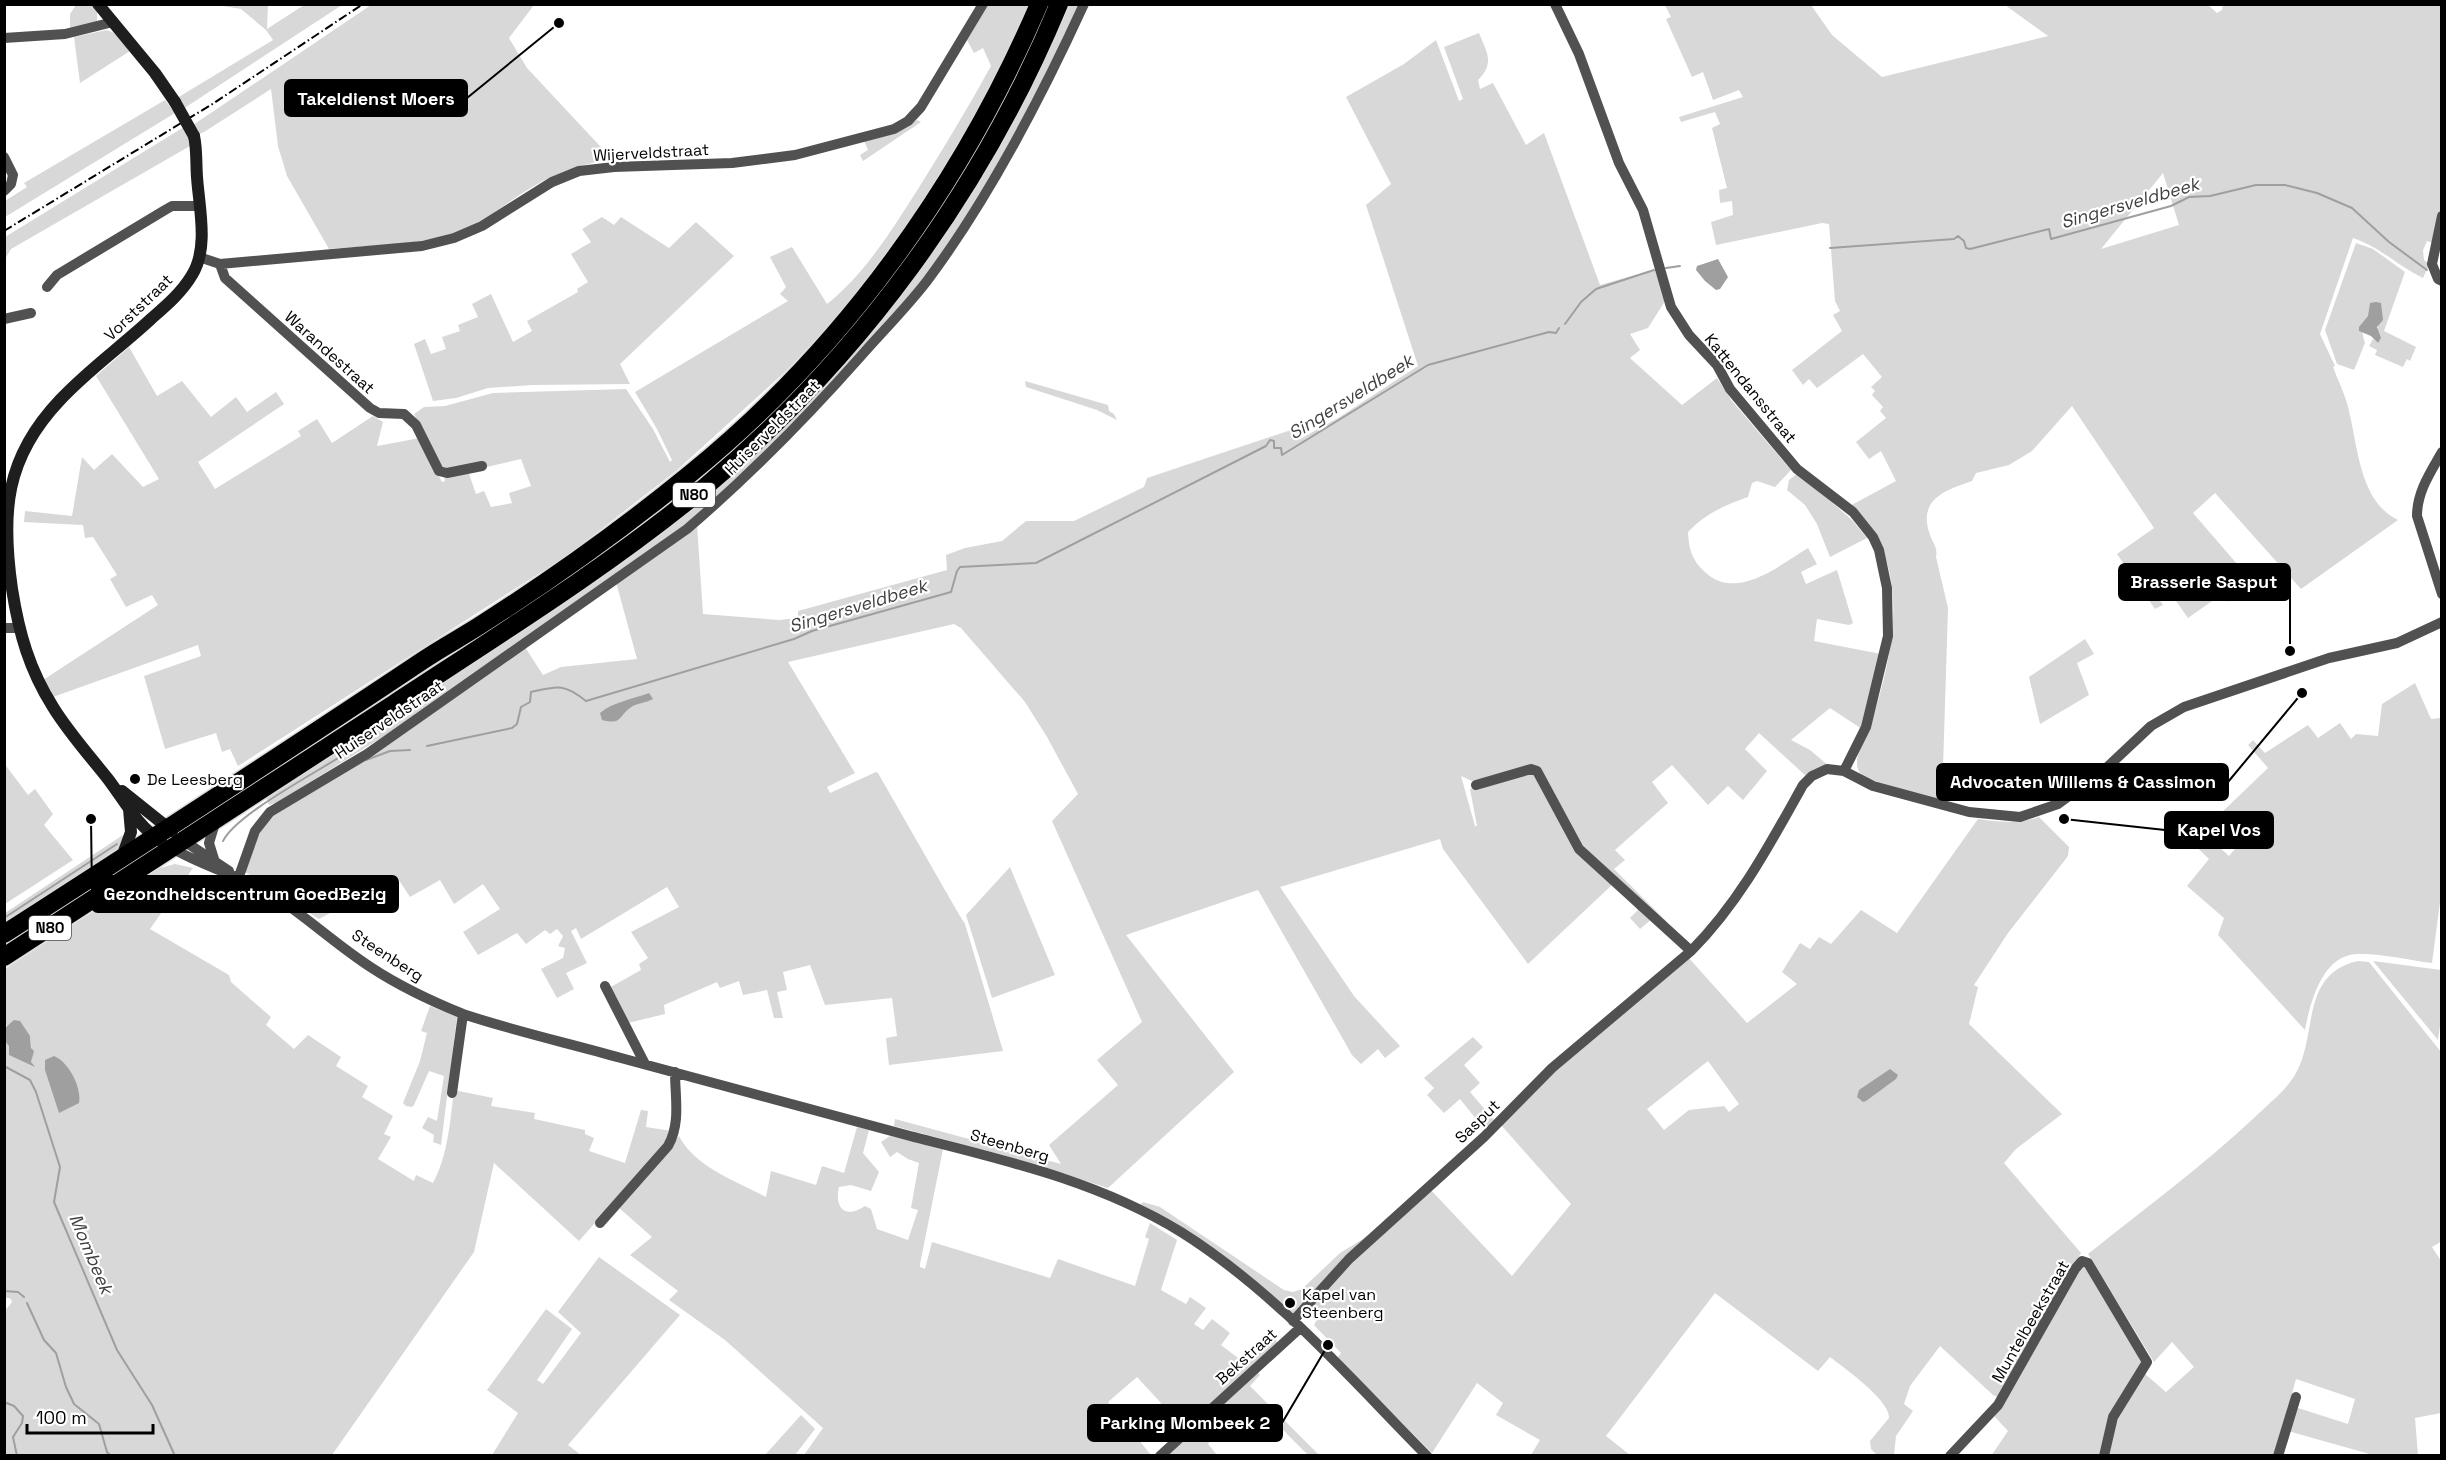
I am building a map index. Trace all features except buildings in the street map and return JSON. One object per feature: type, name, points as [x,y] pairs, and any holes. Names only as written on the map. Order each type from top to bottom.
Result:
[{"type":"highway","name":"N80","points":[[4,934],[555,576],[693,472],[775,398],[832,337],[885,271],[926,213],[977,131],[1019,50],[1039,4]]},
{"type":"highway","name":"N80","points":[[4,957],[566,591],[640,538],[706,486],[789,409],[847,347],[944,220],[997,136],[1040,51],[1059,4]]},
{"type":"street","name":"Vorststraat","points":[[18,628],[6,536],[6,511],[8,484],[20,457],[33,433],[62,398],[175,298],[193,274],[199,257],[201,235],[194,136],[155,73],[98,4]]},
{"type":"street","name":"Wijerveldstraat","points":[[199,257],[220,264],[422,246],[454,238],[482,226],[552,182],[579,171],[795,155],[894,129],[908,121],[921,107],[983,4]]},
{"type":"street","name":"Huiserveldstraat","points":[[238,879],[255,831],[270,812],[367,754],[687,529],[792,431],[927,280],[992,181],[1060,55],[1084,4]]},
{"type":"street","name":"Kattendansstraat","points":[[1555,4],[1579,54],[1619,163],[1642,210],[1671,306],[1678,320],[1717,365],[1730,388],[1797,468],[1853,512],[1873,537],[1879,550],[1887,588],[1888,636],[1866,727],[1844,771]]},
{"type":"street","points":[[4,38],[65,34],[113,22]]},
{"type":"street","points":[[4,157],[13,176],[11,184],[4,191]]},
{"type":"street","points":[[47,287],[57,275],[172,206],[199,206]]},
{"type":"street","points":[[2442,216],[2432,264],[2438,279],[2442,281]]},
{"type":"street","name":"Warandestraat","points":[[220,264],[225,278],[370,408],[379,413],[404,414],[410,419],[416,425],[439,471],[447,473],[482,466]]},
{"type":"street","points":[[4,319],[31,313]]},
{"type":"street","points":[[2442,452],[2423,486],[2417,504],[2417,516],[2442,594]]},
{"type":"street","points":[[1844,771],[1873,786],[1969,813],[2020,817],[2046,810],[2071,795],[2102,772],[2151,726],[2184,707],[2329,658],[2397,644],[2442,622]]},
{"type":"street","points":[[4,628],[18,628]]},
{"type":"street","name":"Steenberg","points":[[18,628],[33,673],[70,734],[128,804],[178,845],[194,862],[276,897],[371,968],[400,986],[463,1014],[1006,1159],[1082,1183],[1140,1209],[1182,1233],[1263,1293],[1297,1324]]},
{"type":"street","points":[[1476,785],[1531,769],[1537,771],[1579,849],[1691,951]]},
{"type":"street","name":"Sasput","points":[[1297,1324],[1349,1259],[1484,1137],[1552,1068],[1691,951],[1711,931],[1753,875],[1803,785],[1812,776],[1827,769],[1844,771]]},
{"type":"street","points":[[122,858],[131,832],[128,804]]},
{"type":"street","points":[[214,860],[209,843],[216,820]]},
{"type":"street","name":"Steenberg","points":[[178,845],[214,860],[238,879]]},
{"type":"street","points":[[605,986],[645,1064]]},
{"type":"street","points":[[452,1093],[463,1014]]},
{"type":"street","points":[[600,1223],[668,1146],[674,1136],[675,1072]]},
{"type":"street","name":"Muntelbeekstraat","points":[[1950,1455],[1998,1406],[2075,1269],[2082,1262],[2088,1263],[2147,1362],[2113,1417],[2104,1455]]},
{"type":"street","points":[[1297,1324],[1427,1455]]},
{"type":"street","name":"Bekstraat","points":[[1160,1455],[1297,1324]]},
{"type":"street","points":[[2278,1455],[2296,1397]]},
{"type":"shaded area","points":[[2207,4],[2217,13],[2222,10],[2223,4],[2441,5],[2441,205],[2435,241],[2433,243],[2427,241],[2423,250],[2424,260],[2428,263],[2428,267],[2423,278],[2372,246],[2353,238],[2320,334],[2335,366],[2333,367],[2346,400],[2358,457],[2368,487],[2385,512],[2398,520],[2301,589],[2215,493],[2193,513],[2244,572],[2240,575],[2250,585],[2228,602],[2222,594],[2188,618],[2176,601],[2181,598],[2169,581],[2154,591],[2163,605],[2155,609],[2117,554],[2154,528],[2072,406],[2032,451],[2009,465],[1976,473],[1972,481],[1936,498],[1927,513],[1927,523],[1936,548],[1948,608],[1942,800],[1874,781],[1860,773],[1857,767],[1858,754],[1872,721],[1888,659],[1892,638],[1893,595],[1890,574],[1881,548],[1848,507],[1896,481],[1881,451],[1869,459],[1856,442],[1886,418],[1880,411],[1883,407],[1872,395],[1875,391],[1871,387],[1882,377],[1863,354],[1817,388],[1809,379],[1803,385],[1792,370],[1842,331],[1833,315],[1840,311],[1835,301],[1829,224],[1822,223],[1716,245],[1711,222],[1733,215],[1732,201],[1720,203],[1719,190],[1727,188],[1712,128],[1720,124],[1715,112],[1681,122],[1679,117],[1743,97],[1739,90],[1713,100],[1703,72],[1692,77],[1666,19],[1671,17],[1665,5],[1811,5],[1832,35],[1882,77],[2048,36],[2005,5]],"holes":[[[2163,173],[2179,225],[2101,249]]]},
{"type":"shaded area","points":[[76,5],[91,5],[97,12],[97,21],[70,29],[70,14]]},
{"type":"shaded area","points":[[217,5],[268,5],[267,29],[304,5],[342,5],[183,109],[177,98],[273,40],[266,30],[241,9]]},
{"type":"shaded area","points":[[371,5],[534,5],[509,38],[527,68],[612,159],[553,176],[479,222],[460,231],[428,240],[329,249],[287,176],[278,146],[271,89],[204,132],[199,134],[193,125]]},
{"type":"shaded area","points":[[988,5],[1032,5],[965,137],[917,214],[851,302],[786,371],[676,471],[568,555],[238,766],[230,749],[222,752],[216,733],[165,749],[144,676],[201,656],[198,645],[53,697],[43,680],[158,605],[152,595],[126,607],[110,579],[117,575],[93,537],[85,538],[83,525],[24,522],[25,511],[72,516],[82,457],[94,470],[112,454],[143,487],[159,479],[96,376],[129,347],[157,396],[182,381],[211,417],[236,397],[247,412],[276,392],[284,404],[198,462],[215,489],[301,436],[298,431],[317,419],[332,443],[373,416],[383,422],[377,446],[420,438],[442,482],[445,481],[444,476],[468,471],[476,494],[484,491],[491,507],[512,503],[509,493],[531,486],[521,459],[460,470],[441,466],[414,414],[424,407],[445,406],[493,393],[626,389],[653,429],[670,462],[672,460],[657,429],[635,392],[788,301],[780,294],[786,287],[770,257],[792,247],[827,304],[853,280],[888,236],[908,205],[991,66],[983,48],[974,53],[967,40]]},
{"type":"shaded area","points":[[1069,5],[1081,5],[1062,46],[989,180],[924,279],[828,389],[741,475],[684,526],[410,720],[278,802],[269,805],[265,795],[654,538],[904,290],[943,238],[985,172],[1029,90]]},
{"type":"shaded area","points":[[107,30],[114,33],[130,51],[80,83],[74,37]]},
{"type":"shaded area","points":[[1479,33],[1488,58],[1486,68],[1478,80],[1480,89],[1493,83],[1526,145],[1544,133],[1600,285],[1656,269],[1665,301],[1648,328],[1630,334],[1640,350],[1630,358],[1682,405],[1717,378],[1732,401],[1791,470],[1775,487],[1757,481],[1752,483],[1748,497],[1731,503],[1701,520],[1688,532],[1694,559],[1705,572],[1717,580],[1730,583],[1744,582],[1758,578],[1808,548],[1817,564],[1801,572],[1806,584],[1837,570],[1853,623],[1849,625],[1817,619],[1814,641],[1881,654],[1862,729],[1830,708],[1791,740],[1810,750],[1829,766],[1806,776],[1759,733],[1745,749],[1767,771],[1743,800],[1728,786],[1708,805],[1672,765],[1652,782],[1668,803],[1615,850],[1625,860],[1614,869],[1667,922],[1662,927],[1653,918],[1640,929],[1630,918],[1638,910],[1613,884],[1528,964],[1443,849],[1440,839],[1280,887],[1354,996],[1400,1046],[1385,1058],[1378,1049],[1361,1064],[1352,1055],[1258,890],[1126,935],[1234,1072],[1108,1188],[1003,1155],[894,1126],[895,1119],[1061,1164],[1049,1145],[1118,1085],[1097,1060],[1142,1022],[1052,821],[1078,794],[1025,702],[961,628],[954,624],[788,662],[855,773],[827,787],[830,793],[878,773],[965,924],[1003,1051],[889,1065],[886,1038],[897,1036],[892,998],[825,1005],[810,965],[783,972],[787,990],[777,992],[783,1018],[774,1018],[767,990],[743,995],[739,981],[720,988],[717,982],[664,1005],[665,1014],[628,1023],[609,988],[641,970],[639,964],[648,958],[631,932],[679,907],[667,887],[581,939],[576,928],[571,931],[587,963],[566,973],[574,989],[557,998],[541,969],[563,958],[565,948],[558,946],[563,936],[557,929],[550,934],[545,930],[526,944],[517,933],[478,955],[463,932],[500,909],[483,884],[454,904],[440,880],[410,897],[397,877],[319,919],[245,872],[259,831],[267,818],[525,647],[543,675],[561,667],[637,659],[616,582],[697,525],[703,614],[779,620],[798,618],[798,611],[947,570],[946,555],[965,548],[1002,541],[1026,521],[1074,521],[1144,487],[1147,478],[1294,429],[1300,439],[1338,418],[1418,366],[1366,205],[1391,184],[1346,97],[1404,64],[1436,40],[1459,101],[1463,99],[1444,47]],"holes":[[[1529,771],[1470,789],[1477,826],[1475,826],[1461,776],[1474,782]]]},
{"type":"shaded area","points":[[165,100],[175,113],[5,217],[5,201],[27,187],[24,183]]},
{"type":"shaded area","points":[[917,120],[921,122],[863,161],[860,155],[868,150],[864,141],[903,129]]},
{"type":"shaded area","points":[[184,127],[189,135],[190,146],[11,249],[5,259],[5,237]]},
{"type":"shaded area","points":[[602,217],[614,225],[621,217],[669,248],[696,222],[734,256],[620,364],[630,384],[488,388],[456,398],[433,401],[414,344],[425,339],[431,354],[446,349],[442,337],[460,331],[458,325],[478,317],[472,304],[491,294],[513,342],[532,331],[527,321],[578,292],[577,289],[588,282],[571,254],[591,242],[582,229]]},
{"type":"shaded area","points":[[2356,243],[2373,249],[2405,272],[2384,331],[2416,347],[2410,361],[2407,359],[2403,367],[2375,355],[2377,350],[2369,346],[2373,339],[2378,343],[2378,325],[2368,316],[2359,331],[2362,332],[2365,343],[2354,370],[2337,364],[2325,330]]},
{"type":"shaded area","points":[[1718,259],[1728,277],[1720,289],[1716,290],[1696,270],[1697,266]]},
{"type":"shaded area","points":[[2370,303],[2381,303],[2383,320],[2377,327],[2381,338],[2378,343],[2371,336],[2359,331],[2359,327],[2368,316]]},
{"type":"shaded area","points":[[1025,381],[1108,405],[1109,411],[1117,420],[1097,410],[1026,387]]},
{"type":"shaded area","points":[[1798,473],[1852,520],[1867,538],[1830,557],[1817,524],[1805,505],[1787,490],[1789,480]]},
{"type":"shaded area","points":[[2085,639],[2094,654],[2077,663],[2089,695],[2040,724],[2029,677]]},
{"type":"shaded area","points":[[2415,683],[2431,719],[2441,718],[2442,887],[2432,963],[2375,955],[2345,956],[2326,971],[2320,982],[2314,994],[2305,1030],[2218,935],[2224,918],[2187,886],[2209,859],[2188,839],[2198,828],[2229,856],[2246,836],[2220,814],[2268,768],[2248,745],[2253,740],[2265,753],[2308,725],[2318,738],[2340,723],[2351,739],[2356,734],[2378,736],[2382,704]]},
{"type":"shaded area","points":[[649,693],[653,699],[632,706],[616,721],[602,720],[600,713],[605,709]]},
{"type":"shaded area","points":[[4,763],[28,795],[35,789],[53,814],[44,825],[73,860],[5,904]]},
{"type":"shaded area","points":[[2039,817],[2069,847],[2068,856],[2008,933],[1974,985],[1978,987],[1969,1024],[2062,1114],[2016,1149],[2004,1163],[2081,1253],[1998,1397],[1940,1346],[1910,1386],[1904,1404],[1913,1411],[1896,1436],[1894,1455],[1877,1455],[1871,1449],[1870,1441],[1889,1418],[1882,1402],[1865,1385],[1830,1357],[1818,1371],[1715,1293],[1606,1436],[1630,1455],[1531,1455],[1540,1440],[1496,1415],[1503,1403],[1477,1383],[1432,1453],[1337,1358],[1341,1353],[1314,1325],[1317,1319],[1308,1311],[1303,1318],[1296,1316],[1219,1252],[1141,1204],[1143,1202],[1160,1207],[1284,1290],[1293,1292],[1302,1289],[1340,1253],[1371,1234],[1429,1188],[1512,1276],[1571,1204],[1501,1125],[1555,1070],[1688,957],[1747,1023],[1797,984],[1782,972],[1800,943],[1810,949],[1819,937],[1831,944],[1861,910],[1897,933],[1978,819],[2009,822]],"holes":[[[1708,1061],[1739,1104],[1729,1112],[1724,1106],[1689,1110],[1664,1130],[1647,1109]]]},
{"type":"shaded area","points":[[123,835],[124,843],[121,848],[5,922],[5,913]]},
{"type":"shaded area","points":[[175,864],[193,868],[150,929],[229,975],[231,982],[271,1017],[266,1025],[294,1049],[308,1035],[341,1057],[336,1066],[368,1086],[362,1097],[393,1116],[384,1134],[391,1137],[378,1159],[414,1181],[416,1175],[433,1183],[438,1172],[448,1138],[454,1090],[493,1098],[491,1106],[535,1113],[534,1119],[585,1130],[585,1134],[594,1138],[589,1151],[625,1163],[641,1110],[648,1111],[646,1127],[672,1131],[669,1139],[579,1241],[494,1163],[474,1252],[332,1455],[5,1455],[4,1312],[12,1302],[10,1298],[4,1298],[5,1041],[31,1062],[32,1056],[30,1036],[5,1025],[5,969],[160,868]]},
{"type":"shaded area","points":[[1010,867],[1055,975],[992,998],[966,915]]},
{"type":"shaded area","points":[[2358,961],[2369,962],[2441,1052],[2442,1241],[2432,1247],[2441,1261],[2441,1413],[2415,1418],[2418,1455],[2373,1455],[2288,1431],[2295,1407],[2348,1424],[2355,1399],[2296,1379],[2275,1455],[2107,1455],[2112,1428],[2144,1373],[2166,1392],[2194,1367],[2172,1342],[2154,1362],[2088,1254],[2215,1153],[2282,1091],[2296,1073],[2303,1058],[2314,1007],[2327,978],[2340,968]]},
{"type":"shaded area","points":[[2373,961],[2441,970],[2442,1012],[2438,1040]]},
{"type":"shaded area","points":[[430,1006],[457,1017],[441,1145],[433,1142],[434,1135],[422,1128],[428,1117],[437,1121],[444,1076],[429,1071],[414,1105],[406,1106],[403,1103],[420,1061],[427,1033],[421,1031]]},
{"type":"shaded area","points":[[14,1020],[20,1021],[30,1036],[31,1048],[34,1051],[31,1062],[35,1067],[9,1055],[9,1046],[5,1041],[5,1028]]},
{"type":"shaded area","points":[[1473,1037],[1483,1047],[1464,1065],[1480,1083],[1470,1092],[1494,1120],[1485,1130],[1460,1099],[1444,1113],[1427,1095],[1434,1088],[1424,1078]]},
{"type":"shaded area","points":[[54,1056],[65,1064],[73,1076],[79,1097],[79,1103],[59,1113],[45,1070],[45,1060]]},
{"type":"shaded area","points":[[1890,1069],[1898,1075],[1896,1079],[1866,1101],[1863,1102],[1857,1097],[1859,1090]]},
{"type":"shaded area","points":[[857,1127],[869,1130],[863,1153],[879,1172],[871,1191],[851,1185],[839,1187],[840,1206],[847,1212],[865,1206],[871,1209],[877,1229],[908,1240],[918,1210],[911,1208],[919,1163],[897,1152],[890,1157],[881,1142],[890,1136],[943,1149],[920,1264],[920,1267],[925,1269],[932,1242],[1050,1278],[1058,1259],[1135,1286],[1149,1239],[1145,1237],[1150,1223],[1177,1240],[1161,1290],[1186,1304],[1190,1297],[1206,1308],[1194,1324],[1203,1330],[1212,1319],[1230,1333],[1221,1345],[1242,1361],[1271,1335],[1279,1344],[1256,1371],[1260,1375],[1250,1386],[1319,1455],[1308,1455],[1268,1415],[1256,1428],[1235,1411],[1208,1444],[1217,1455],[1169,1455],[1167,1453],[1180,1432],[1159,1406],[1161,1403],[1137,1377],[1108,1402],[1151,1455],[804,1455],[823,1428],[725,1340],[669,1300],[678,1291],[630,1255],[652,1237],[618,1207],[679,1136],[686,1147],[706,1165],[766,1197],[771,1171],[816,1185],[822,1166],[844,1173]]},
{"type":"shaded area","points":[[599,1257],[680,1315],[568,1445],[581,1455],[492,1455],[518,1413],[487,1390],[546,1309],[572,1329],[537,1380],[543,1384],[581,1333],[558,1312]]},
{"type":"shaded area","points":[[2085,1264],[2144,1360],[2115,1406],[2101,1455],[1991,1456],[2008,1431],[1994,1416],[2077,1270]]},
{"type":"shaded area","points":[[801,1415],[815,1429],[795,1455],[765,1455]]},
{"type":"waterway","name":"Singersveldbeek","points":[[1830,248],[1954,239],[1958,236],[1964,241],[1966,248],[1970,249],[2049,229],[2051,239],[2171,206],[2189,197],[2210,196],[2256,185],[2285,185],[2317,193],[2352,208],[2389,242],[2427,270]]},
{"type":"waterway","name":"Singersveldbeek","points":[[1666,268],[1680,266]]},
{"type":"waterway","name":"Singersveldbeek","points":[[1565,324],[1581,302],[1596,289],[1654,270]]},
{"type":"waterway","name":"Singersveldbeek","points":[[427,746],[512,728],[517,724],[521,707],[530,702],[531,692],[560,688],[572,691],[586,701],[794,639],[812,631],[951,592],[960,567],[1036,563],[1266,446],[1270,440],[1274,441],[1274,448],[1281,448],[1282,455],[1428,365],[1549,332],[1556,333],[1559,328]]},
{"type":"waterway","name":"Singersveldbeek","points":[[223,841],[231,830],[261,805],[349,751],[356,750]]},
{"type":"waterway","name":"Singersveldbeek","points":[[366,760],[390,751],[410,750]]},
{"type":"waterway","name":"Singersveldbeek","points":[[4,918],[117,844]]},
{"type":"waterway","name":"Mombeek","points":[[4,1066],[30,1080],[36,1092],[60,1167],[54,1202],[117,1350],[152,1405],[175,1456]]},
{"type":"waterway","points":[[4,1291],[18,1292],[24,1297]]},
{"type":"waterway","points":[[27,1303],[44,1340],[56,1353],[66,1387],[74,1404],[99,1424],[107,1452],[111,1456]]},
{"type":"waterway","points":[[4,1402],[14,1406],[23,1416],[22,1423],[13,1437],[17,1456]]},
{"type":"railway","points":[[4,231],[214,103],[363,4]]},
{"type":"place","name":"Takeldienst Moers","points":[[559,23]]},
{"type":"place","name":"Brasserie Sasput","points":[[2290,651]]},
{"type":"place","name":"Advocaten Willems & Cassimon","points":[[2302,693]]},
{"type":"place","name":"De Leesberg","points":[[135,779]]},
{"type":"place","name":"Gezondheidscentrum GoedBezig","points":[[91,819]]},
{"type":"place","name":"Kapel Vos","points":[[2064,819]]},
{"type":"place","name":"Kapel van Steenberg","points":[[1290,1303]]},
{"type":"place","name":"Parking Mombeek 2","points":[[1328,1345]]}]
